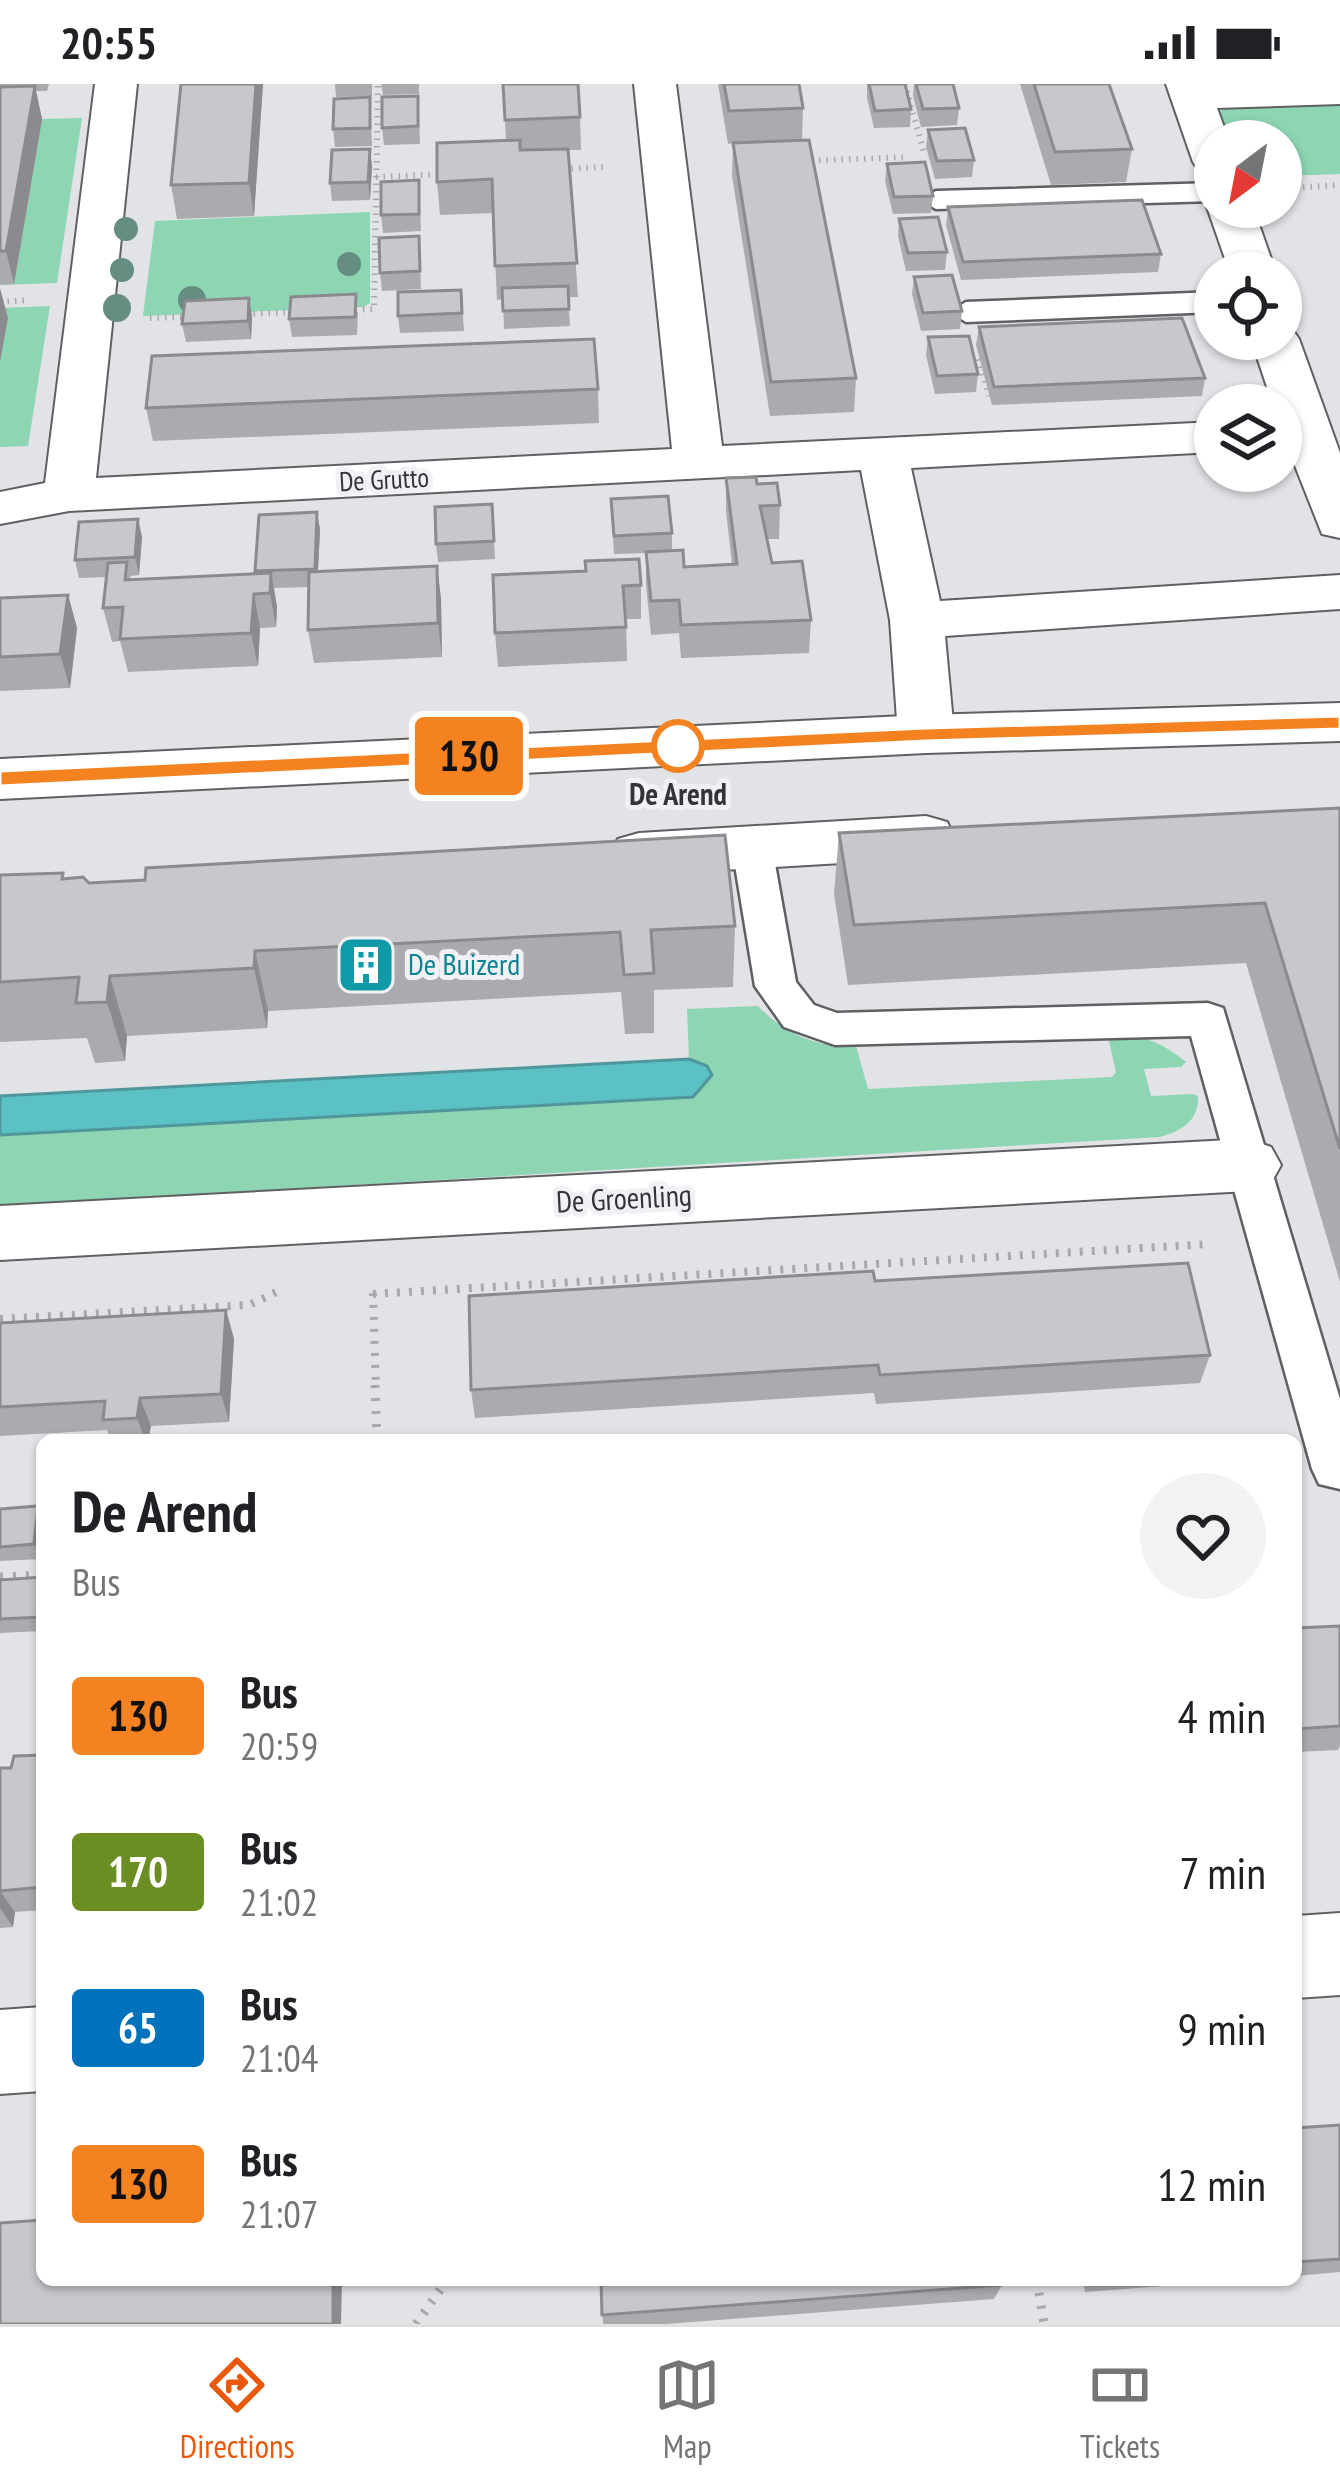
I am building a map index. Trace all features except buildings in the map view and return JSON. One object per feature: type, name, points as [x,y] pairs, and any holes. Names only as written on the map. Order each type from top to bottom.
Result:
[{"type":"street","points":[[69,495],[116,84]]},
{"type":"street","points":[[656,84],[699,466]]},
{"type":"street","points":[[1200,120],[1190,90],[1340,91]]},
{"type":"street","name":"De Grutto","points":[[0,508],[69,495],[1194,438]]},
{"type":"street","points":[[1302,448],[1340,522]]},
{"type":"street","points":[[883,457],[917,620],[926,734]]},
{"type":"street","points":[[917,620],[1340,592]]},
{"type":"street","points":[[0,778],[926,734],[1340,722]]},
{"type":"street","points":[[587,856],[991,832]]},
{"type":"street","name":"De Groenling","points":[[0,1233],[1249,1165]]},
{"type":"street","points":[[1302,1957],[1340,1954]]},
{"type":"street","points":[[0,2052],[36,2049]]},
{"type":"lane","points":[[936,200],[1194,193]]},
{"type":"lane","points":[[966,312],[1194,303]]},
{"type":"lane","points":[[752,847],[776,986],[800,1016],[835,1029],[1208,1019],[1336,1468]]},
{"type":"path","points":[[326,311],[374,309],[378,84]]},
{"type":"path","points":[[1302,188],[1340,185]]},
{"type":"path","points":[[231,315],[302,312]]},
{"type":"path","points":[[89,316],[208,316]]},
{"type":"path","points":[[371,1213],[377,1434]]},
{"type":"path","points":[[373,1294],[1272,1240]]},
{"type":"path","points":[[0,1319],[249,1305],[290,1286]]},
{"type":"path","points":[[0,1577],[36,1575]]},
{"type":"path","points":[[416,2324],[443,2286]]},
{"type":"path","points":[[1038,2286],[1044,2324]]},
{"type":"green space","points":[[1340,99],[1340,174],[1302,175],[1302,120],[1214,120],[1230,104]]},
{"type":"green space","points":[[82,118],[57,283],[0,285],[0,120]]},
{"type":"green space","points":[[370,212],[370,303],[363,307],[143,316],[155,221]]},
{"type":"green space","points":[[50,306],[28,446],[0,447],[0,308]]},
{"type":"green space","points":[[758,1006],[802,1037],[828,1045],[856,1046],[868,1089],[1112,1077],[1116,1072],[1108,1037],[1130,1036],[1158,1044],[1186,1062],[1181,1067],[1144,1069],[1151,1096],[1193,1094],[1198,1096],[1198,1105],[1188,1124],[1160,1137],[0,1206],[0,1135],[693,1097],[706,1066],[689,1059],[687,1009]]},
{"type":"water","points":[[689,1059],[707,1066],[712,1075],[693,1097],[0,1135],[0,1096]]},
{"type":"bus line","name":"130","points":[[0,778],[926,734],[1340,722]]},
{"type":"place","name":"De Arend","points":[[678,746]]},
{"type":"place","name":"De Buizerd","points":[[366,965]]}]
